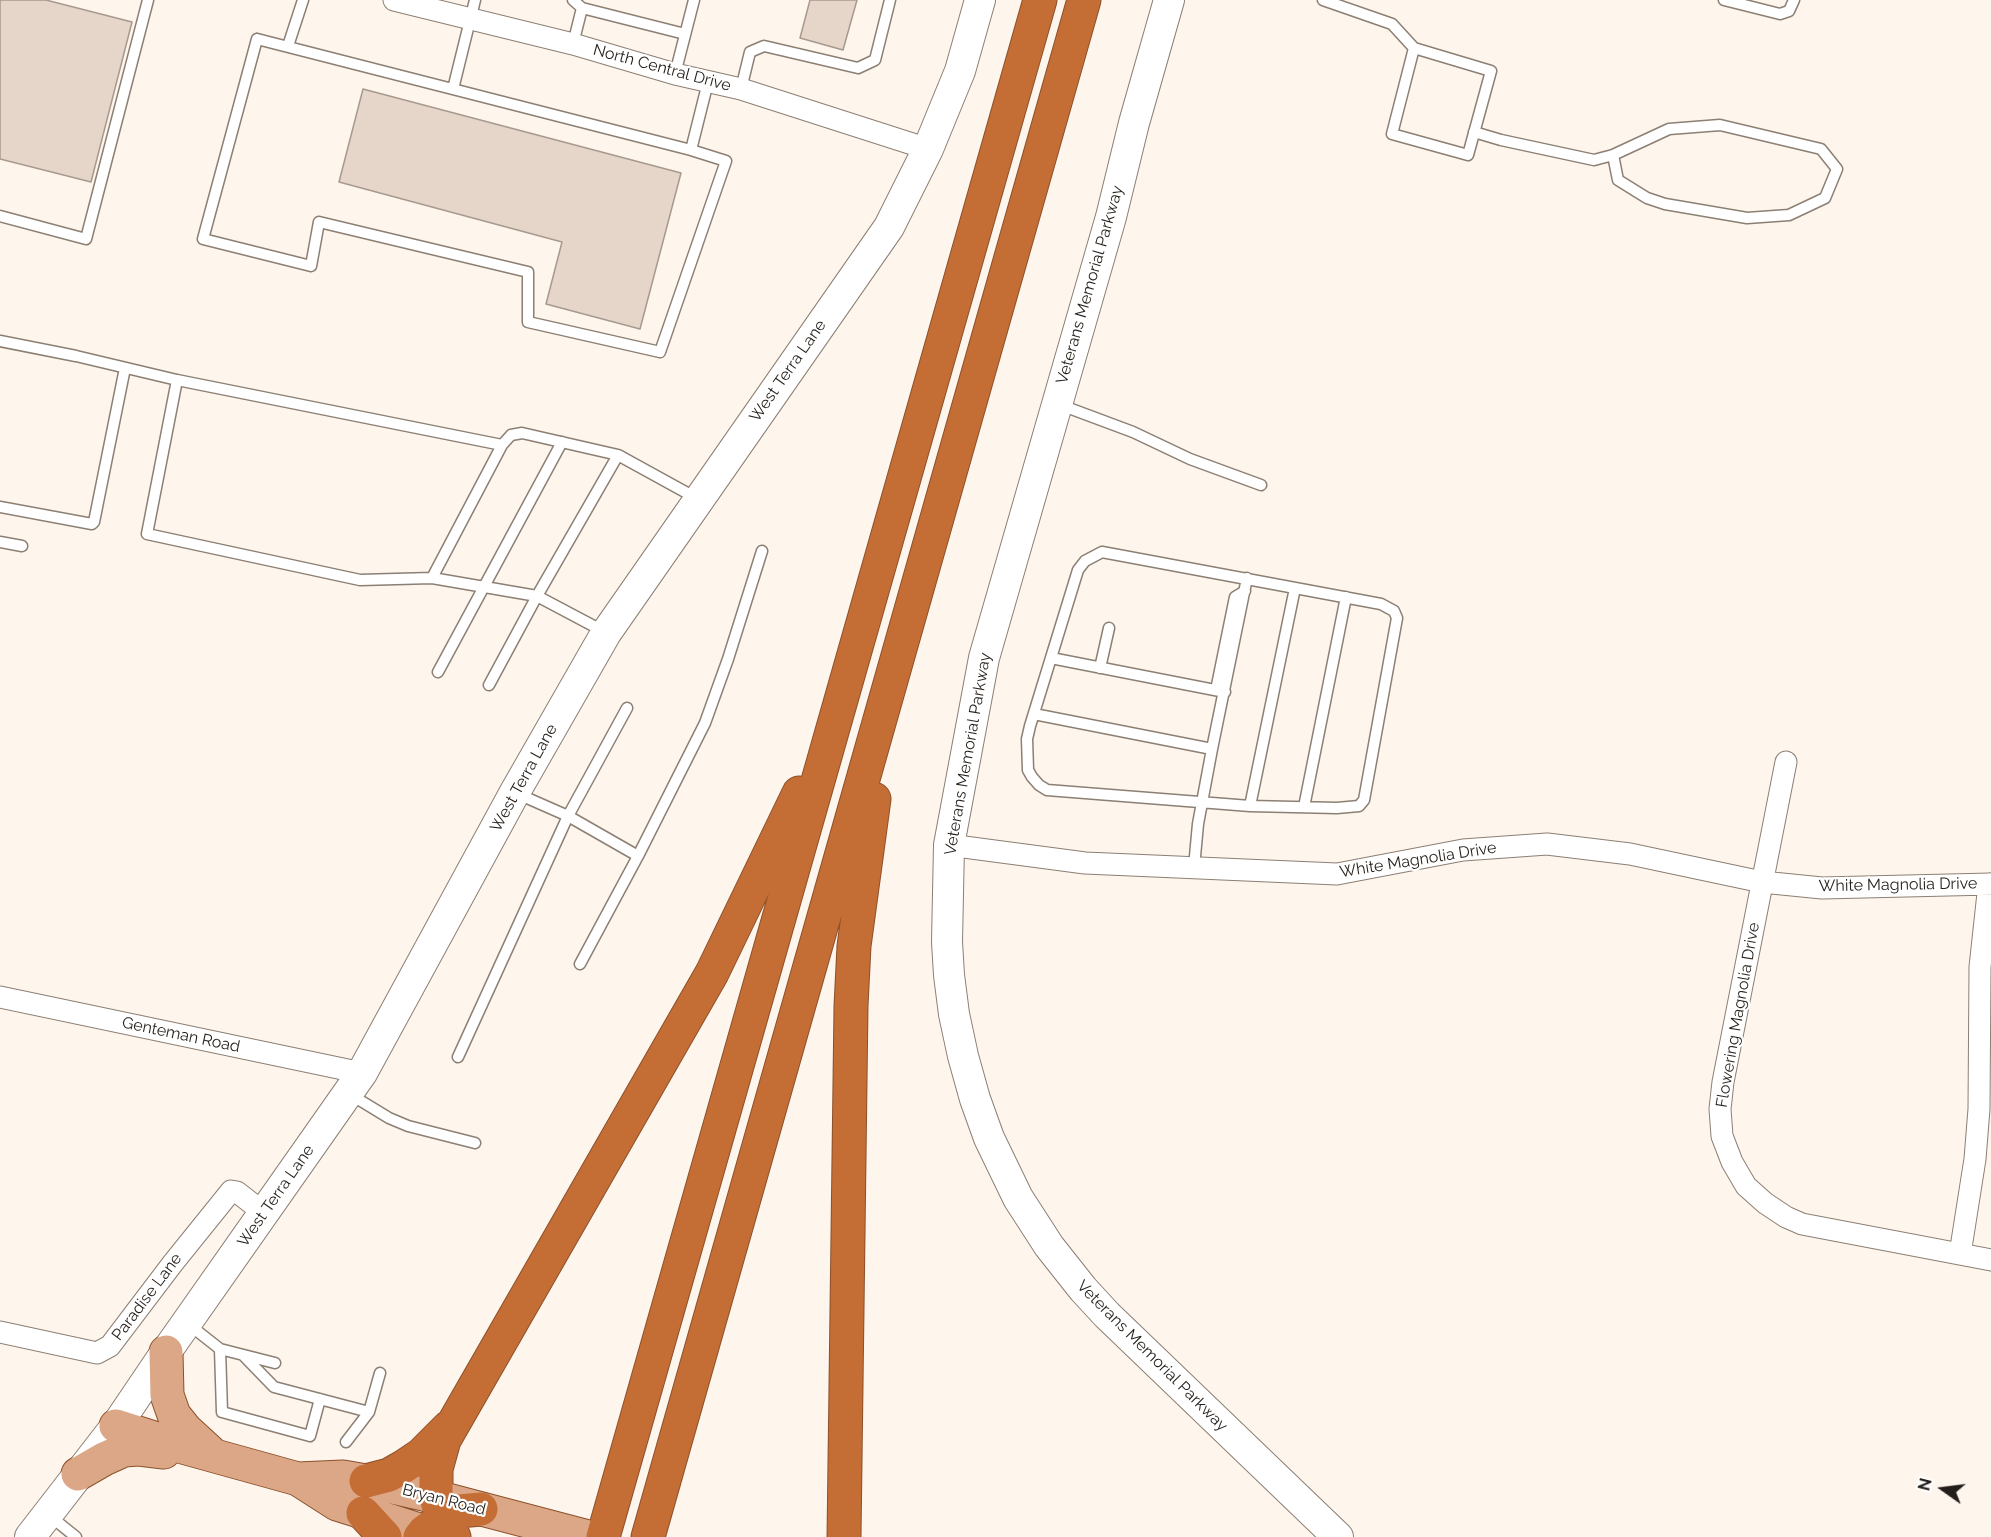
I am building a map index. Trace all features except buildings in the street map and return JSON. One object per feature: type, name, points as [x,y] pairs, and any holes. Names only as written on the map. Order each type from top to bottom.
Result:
[{"type":"highway","points":[[603,1537],[1040,0]]},
{"type":"highway","points":[[648,1537],[1084,0]]},
{"type":"highway","points":[[436,1526],[436,1469],[451,1425],[712,973],[800,792],[848,679]]},
{"type":"highway","points":[[844,1537],[851,1006],[854,946],[871,831],[882,710]]},
{"type":"highway","points":[[385,1537],[365,1497],[388,1475],[421,1455],[451,1425]]},
{"type":"main road","points":[[166,1352],[167,1395],[174,1415],[186,1430],[214,1456]]},
{"type":"main road","name":"Bryan Road","points":[[116,1426],[298,1479],[337,1504],[365,1497],[436,1526],[481,1509],[588,1537]]},
{"type":"main road","points":[[78,1474],[124,1450],[140,1449],[183,1455],[214,1456]]},
{"type":"street","name":"North Central Drive","points":[[394,0],[473,9],[573,44],[675,74],[741,89],[928,148]]},
{"type":"street","name":"West Terra Lane","points":[[39,1526],[116,1426],[355,1083],[514,792],[606,633],[889,227],[928,148],[960,71],[980,0]]},
{"type":"street","name":"Veterans Memorial Parkway","points":[[1169,0],[1134,123],[1111,217],[984,658],[950,845],[947,942],[954,1014],[975,1099],[989,1138],[1018,1198],[1049,1246],[1083,1289],[1141,1349],[1338,1537]]},
{"type":"street","name":"Flowering Magnolia Drive","points":[[1786,762],[1723,1082],[1722,1137],[1732,1162],[1746,1186],[1765,1203],[1786,1217],[1802,1224],[1991,1260]]},
{"type":"street","name":"White Magnolia Drive","points":[[950,845],[1085,863],[1337,874],[1462,850],[1547,844],[1630,854],[1762,882],[1822,888],[1990,884]]},
{"type":"street","points":[[1960,1254],[1975,1159],[1979,1109],[1980,967],[1990,884]]},
{"type":"street","name":"Genteman Road","points":[[0,997],[355,1083]]},
{"type":"street","name":"Paradise Lane","points":[[0,1332],[97,1353],[110,1346],[231,1191],[237,1192],[264,1213]]},
{"type":"lane","points":[[0,216],[86,239],[148,0]]},
{"type":"lane","points":[[288,46],[303,0]]},
{"type":"lane","points":[[675,74],[694,0]]},
{"type":"lane","points":[[741,89],[750,52],[764,46],[858,68],[874,60],[890,0]]},
{"type":"lane","points":[[1323,0],[1392,24],[1414,48],[1491,71],[1468,154],[1392,134],[1414,48]]},
{"type":"lane","points":[[1724,0],[1780,14],[1789,11],[1794,0]]},
{"type":"lane","points":[[573,44],[578,4],[686,34]]},
{"type":"lane","points":[[453,89],[473,9]]},
{"type":"lane","points":[[258,39],[288,46],[726,161],[660,352],[528,322],[528,272],[319,222],[311,266],[203,239],[258,39]]},
{"type":"lane","points":[[691,150],[708,82]]},
{"type":"lane","points":[[1474,132],[1500,140],[1594,160],[1613,155],[1669,129],[1720,125],[1821,149],[1838,169],[1825,198],[1789,216],[1747,218],[1665,204],[1647,198],[1618,180],[1613,155]]},
{"type":"lane","points":[[0,341],[177,380],[502,445]]},
{"type":"lane","points":[[0,507],[92,524],[94,522],[124,368]]},
{"type":"lane","points":[[177,380],[147,534],[360,580],[432,578],[537,596],[606,633]]},
{"type":"lane","points":[[1057,404],[1133,432],[1190,459],[1261,485]]},
{"type":"lane","points":[[432,578],[502,445],[511,435],[522,433],[618,454],[698,499]]},
{"type":"lane","points":[[438,672],[562,442]]},
{"type":"lane","points":[[489,685],[618,454]]},
{"type":"lane","points":[[0,542],[22,546]]},
{"type":"lane","points":[[580,964],[705,723],[762,551]]},
{"type":"lane","points":[[1102,552],[1247,578],[1381,604],[1394,611],[1397,618],[1364,800],[1359,806],[1250,806],[1202,803],[1047,790],[1039,785],[1028,770],[1027,739],[1078,570],[1084,561],[1102,552]]},
{"type":"lane","points":[[1194,867],[1221,691],[1247,578]]},
{"type":"lane","points":[[1250,806],[1296,588]]},
{"type":"lane","points":[[1304,807],[1346,597]]},
{"type":"lane","points":[[1100,668],[1109,628]]},
{"type":"lane","points":[[1051,658],[1221,691]]},
{"type":"lane","points":[[458,1057],[568,816],[627,708]]},
{"type":"lane","points":[[1034,714],[1212,749]]},
{"type":"lane","points":[[514,792],[568,816],[638,856]]},
{"type":"lane","points":[[355,1083],[389,1118],[408,1126],[475,1143]]},
{"type":"lane","points":[[187,1323],[220,1349],[275,1364]]},
{"type":"lane","points":[[220,1349],[222,1412],[310,1436],[320,1399]]},
{"type":"lane","points":[[243,1355],[273,1387],[369,1412]]},
{"type":"lane","points":[[346,1442],[369,1412],[380,1373]]},
{"type":"lane","points":[[39,1526],[76,1537]]}]
